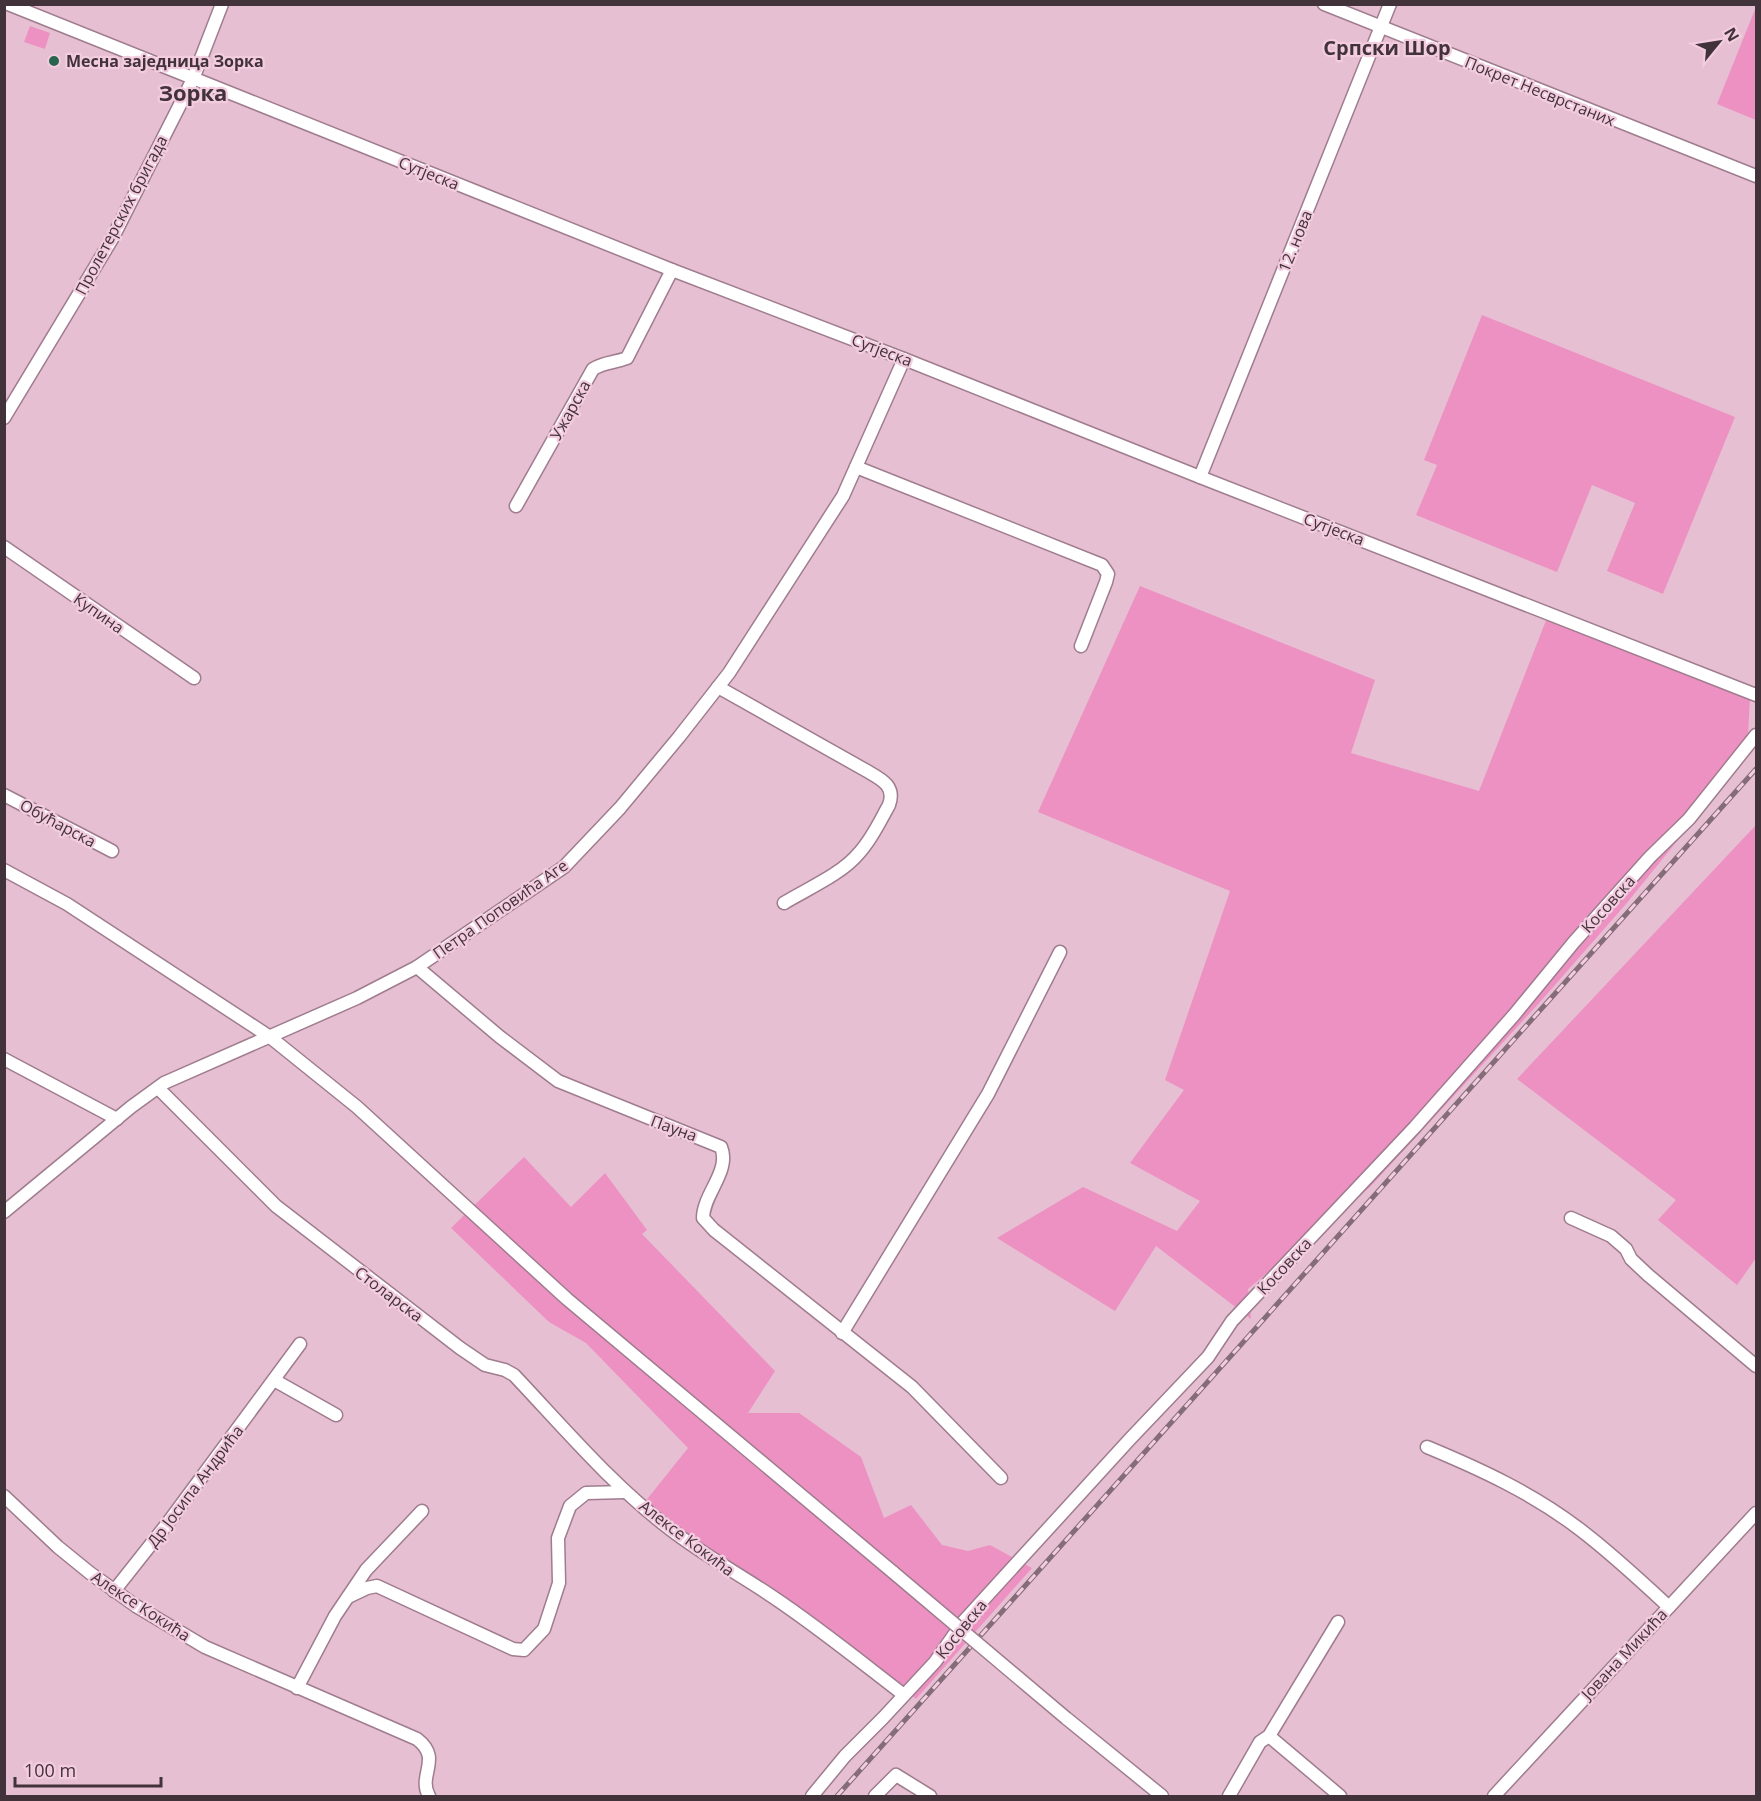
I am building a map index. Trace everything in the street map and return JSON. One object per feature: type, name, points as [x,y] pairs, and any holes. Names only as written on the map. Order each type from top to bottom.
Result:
[{"type":"street","name":"Сутјеска","points":[[8,4],[672,270],[904,359],[1756,695]]},
{"type":"street","name":"Пролетерских бригада","points":[[4,418],[112,239],[193,79],[222,4]]},
{"type":"street","name":"Покрет Несврстаних","points":[[1324,4],[1756,176]]},
{"type":"street","name":"12. нова","points":[[1200,477],[1390,4]]},
{"type":"street","name":"Ужарска","points":[[516,506],[593,369],[603,363],[614,363],[627,358],[672,270]]},
{"type":"street","name":"Петра Поповића Аге","points":[[4,1212],[164,1083],[357,998],[417,967],[564,867],[620,808],[718,687],[843,496],[904,359]]},
{"type":"street","points":[[856,466],[1104,567],[1108,574],[1107,582],[1081,646]]},
{"type":"street","name":"Купина","points":[[4,547],[194,678]]},
{"type":"street","points":[[718,687],[867,771],[886,783],[891,792],[889,805],[857,856],[846,866],[784,903]]},
{"type":"street","name":"Косовска","points":[[812,1797],[845,1756],[935,1662],[963,1622],[1208,1357],[1232,1321],[1416,1127],[1574,942],[1650,857],[1689,819],[1756,735]]},
{"type":"street","name":"Обућарска","points":[[4,795],[112,851]]},
{"type":"street","points":[[4,870],[67,904],[270,1037],[357,1107],[567,1299],[1162,1797]]},
{"type":"street","points":[[842,1333],[988,1094],[1060,952]]},
{"type":"street","name":"Пауна","points":[[417,967],[500,1037],[558,1081],[721,1147],[725,1156],[723,1165],[703,1209],[703,1218],[714,1230],[912,1387],[1001,1478]]},
{"type":"street","points":[[4,1059],[117,1119]]},
{"type":"street","name":"Столарска","points":[[158,1088],[284,1212],[460,1348],[485,1365],[514,1375],[625,1492]]},
{"type":"street","points":[[1571,1218],[1611,1236],[1626,1249],[1631,1258],[1648,1275],[1756,1366]]},
{"type":"street","name":"Др Јосипа Андрића","points":[[114,1591],[167,1524],[300,1344]]},
{"type":"street","points":[[274,1380],[336,1415]]},
{"type":"street","points":[[1427,1447],[1493,1475],[1550,1509],[1603,1548],[1669,1607]]},
{"type":"street","name":"Алексе Кокића","points":[[348,1597],[367,1587],[377,1587],[513,1649],[524,1650],[544,1629],[559,1583],[558,1538],[570,1506],[586,1493],[625,1492],[670,1530],[772,1596],[904,1695]]},
{"type":"street","name":"Алексе Кокића","points":[[4,1496],[58,1547],[136,1606],[206,1647],[417,1739],[425,1745],[430,1754],[426,1782],[429,1797]]},
{"type":"street","points":[[297,1688],[316,1650],[366,1570],[422,1511]]},
{"type":"street","name":"Јована Микића","points":[[1494,1797],[1756,1514]]},
{"type":"street","points":[[1229,1797],[1260,1742],[1269,1736],[1338,1622]]},
{"type":"street","points":[[1269,1736],[1340,1797]]},
{"type":"street","points":[[875,1797],[896,1775],[930,1797]]},
{"type":"shaded area","points":[[1756,7],[1756,120],[1717,104]]},
{"type":"shaded area","points":[[30,26],[50,33],[45,49],[24,42]]},
{"type":"shaded area","points":[[1482,315],[1735,417],[1663,594],[1607,571],[1635,503],[1592,485],[1557,572],[1416,515],[1437,465],[1424,460]]},
{"type":"shaded area","points":[[1140,586],[1375,680],[1351,753],[1479,791],[1547,618],[1750,697],[1748,735],[1704,808],[1626,904],[1540,1002],[1370,1187],[1248,1289],[1251,1319],[1156,1246],[1115,1311],[997,1238],[1083,1187],[1177,1231],[1200,1201],[1130,1163],[1184,1090],[1165,1080],[1230,891],[1038,812]]},
{"type":"shaded area","points":[[1756,825],[1756,1258],[1737,1285],[1658,1220],[1676,1200],[1517,1079]]},
{"type":"shaded area","points":[[524,1157],[571,1207],[605,1173],[647,1230],[642,1234],[775,1371],[748,1413],[799,1413],[861,1457],[884,1518],[911,1505],[942,1545],[968,1551],[990,1545],[1032,1568],[916,1699],[842,1638],[724,1563],[644,1503],[688,1448],[586,1343],[549,1322],[451,1228]]},
{"type":"railway","points":[[837,1796],[1756,769]]},
{"type":"place","name":"Месна заједница Зорка","points":[[54,61]]},
{"type":"district","name":"Српски Шор","points":[[1387,48]]},
{"type":"district","name":"Зорка","points":[[193,93]]}]
